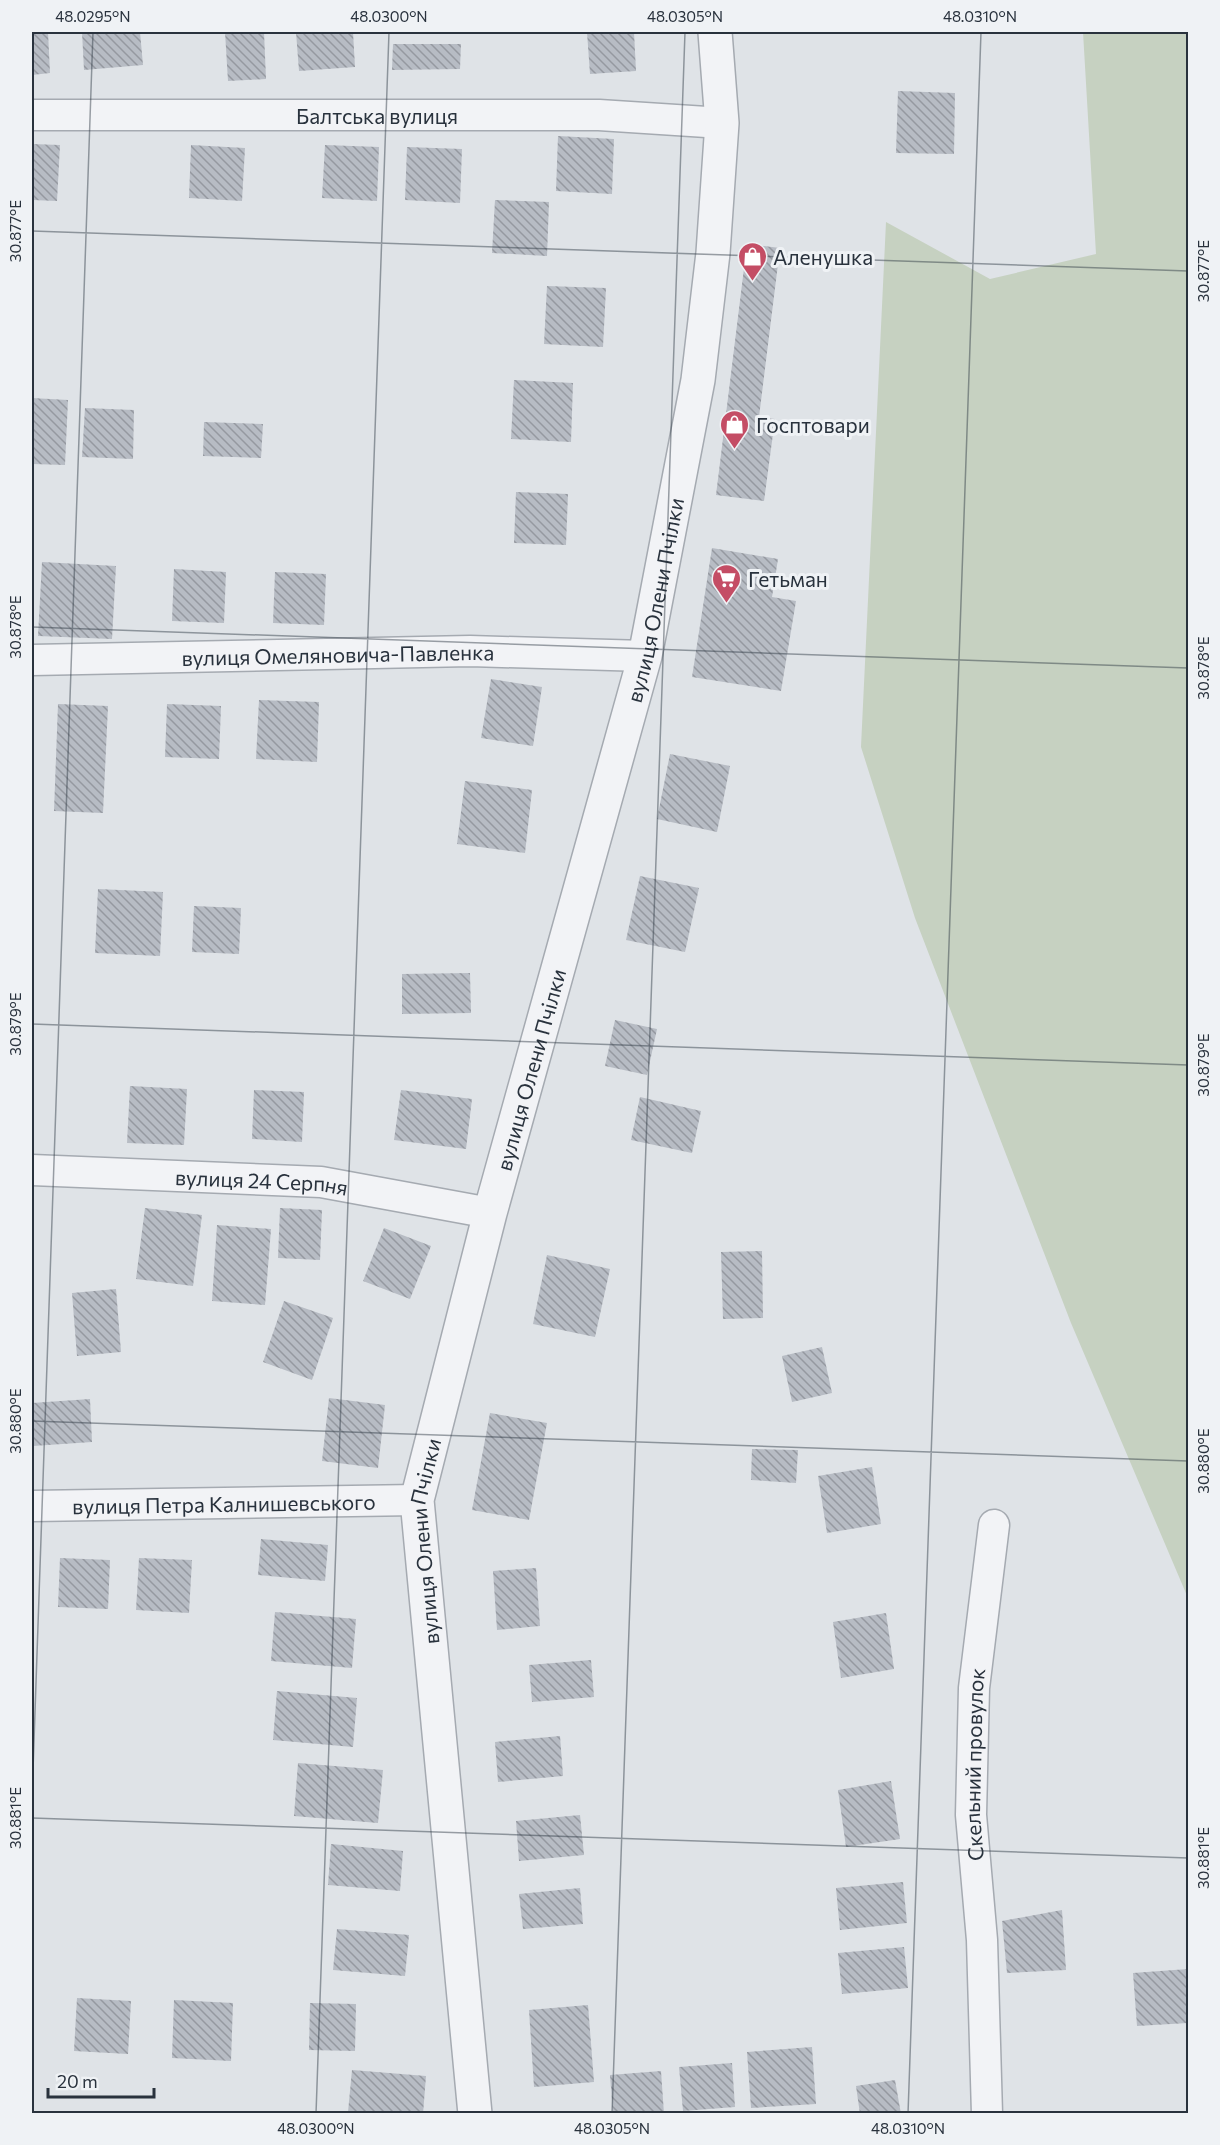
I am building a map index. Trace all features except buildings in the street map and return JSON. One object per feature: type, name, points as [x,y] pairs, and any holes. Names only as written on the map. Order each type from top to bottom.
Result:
[{"type":"street","name":"вулиця Олени Пчілки","points":[[475,2114],[417,1500],[490,1213],[645,656],[698,380],[713,253],[722,123],[715,32]]},
{"type":"street","name":"Балтська вулиця","points":[[32,115],[599,115],[722,123]]},
{"type":"street","name":"вулиця Омеляновича-Павленка","points":[[32,660],[470,651],[645,656]]},
{"type":"street","name":"вулиця 24 Серпня","points":[[32,1170],[321,1182],[490,1213]]},
{"type":"street","name":"вулиця Петра Калнишевського","points":[[32,1506],[417,1500]]},
{"type":"street","name":"Скельний провулок","points":[[987,2114],[982,1940],[972,1815],[974,1688],[994,1525]]},
{"type":"green space","points":[[1083,32],[1188,32],[1188,1598],[1071,1323],[915,918],[861,747],[886,222],[990,279],[1096,254]]},
{"type":"place","name":"Аленушка","points":[[752,282]]},
{"type":"place","name":"Госптовари","points":[[735,450]]},
{"type":"place","name":"Гетьман","points":[[727,604]]}]
